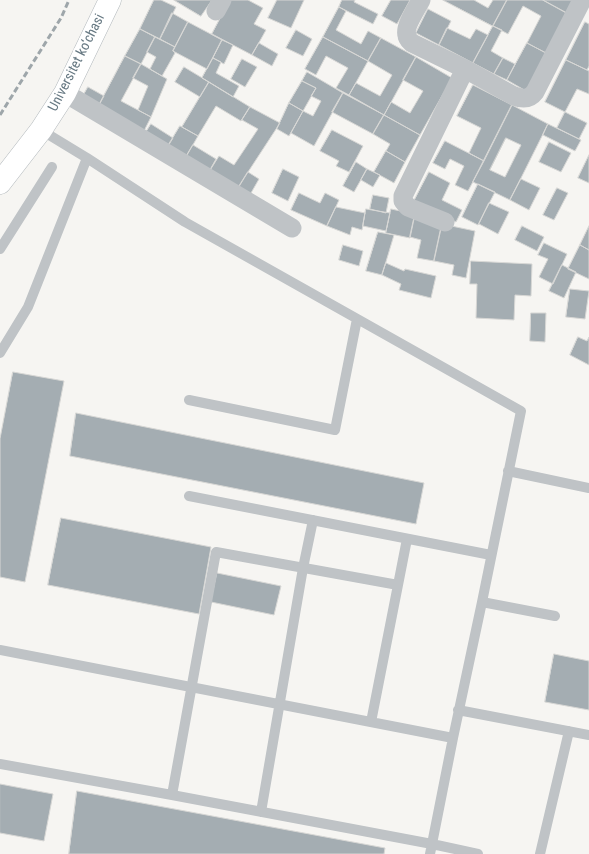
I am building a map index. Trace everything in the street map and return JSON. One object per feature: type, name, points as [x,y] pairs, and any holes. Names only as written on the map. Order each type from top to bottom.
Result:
[{"type":"main road","name":"Universitet kо‘chasi","points":[[0,183],[41,130],[65,93],[110,0]]},
{"type":"street","points":[[421,0],[408,26],[406,34],[408,40],[522,99],[532,96],[582,0]]},
{"type":"street","points":[[445,222],[408,207],[403,201],[403,196],[465,69]]},
{"type":"street","points":[[65,93],[292,228]]},
{"type":"lane","points":[[41,130],[88,158],[185,222],[521,411],[490,555],[482,602],[452,738],[431,849]]},
{"type":"lane","points":[[0,353],[28,307],[88,158]]},
{"type":"lane","points":[[0,249],[52,167]]},
{"type":"lane","points":[[190,400],[335,430],[357,319]]},
{"type":"lane","points":[[508,471],[589,488]]},
{"type":"lane","points":[[188,496],[490,555]]},
{"type":"lane","points":[[261,812],[303,568],[313,520]]},
{"type":"lane","points":[[371,722],[407,539]]},
{"type":"lane","points":[[172,795],[216,552],[398,585]]},
{"type":"lane","points":[[482,602],[555,616]]},
{"type":"lane","points":[[0,650],[452,738]]},
{"type":"lane","points":[[458,710],[589,735]]},
{"type":"lane","points":[[540,854],[569,731]]},
{"type":"lane","points":[[0,764],[261,812],[431,849],[478,854]]},
{"type":"building","points":[[154,0],[161,0],[176,7],[160,39],[140,29]]},
{"type":"building","points":[[174,0],[212,0],[201,16]]},
{"type":"building","points":[[230,0],[248,0],[263,8],[254,24],[266,30],[252,55],[212,34]]},
{"type":"building","points":[[277,0],[304,0],[291,28],[268,18]]},
{"type":"building","points":[[342,0],[355,0],[354,2],[378,14],[373,24],[339,7]]},
{"type":"building","points":[[391,0],[410,0],[397,24],[382,16]]},
{"type":"building","points":[[443,0],[474,0],[488,8],[493,0],[507,0],[493,26]]},
{"type":"building","points":[[507,0],[543,0],[567,13],[546,53],[527,43],[541,16],[523,6],[508,34],[493,26]]},
{"type":"building","points":[[543,0],[574,0],[567,13]]},
{"type":"building","points":[[339,7],[346,11],[336,30],[361,44],[368,31],[381,38],[368,61],[323,37]]},
{"type":"building","points":[[428,9],[451,21],[439,45],[416,33]]},
{"type":"building","points":[[172,13],[188,22],[175,47],[160,39]]},
{"type":"building","points":[[188,22],[222,40],[207,69],[173,51]]},
{"type":"building","points":[[585,22],[589,24],[589,66],[587,70],[566,60]]},
{"type":"building","points":[[493,26],[502,30],[491,51],[503,58],[494,74],[473,63]]},
{"type":"building","points":[[447,28],[470,39],[476,29],[488,35],[473,63],[439,45]]},
{"type":"building","points":[[140,29],[155,37],[141,64],[125,56]]},
{"type":"building","points":[[296,30],[312,39],[303,56],[286,48]]},
{"type":"building","points":[[155,37],[175,47],[173,51],[175,53],[162,76],[150,69],[156,57],[147,52]]},
{"type":"building","points":[[323,37],[368,61],[349,95],[336,88],[348,68],[326,56],[316,75],[305,69]]},
{"type":"building","points":[[381,38],[416,57],[384,115],[349,95],[356,83],[380,96],[392,75],[368,61]]},
{"type":"building","points":[[222,40],[233,45],[224,64],[213,58]]},
{"type":"building","points":[[259,43],[278,54],[272,66],[252,55]]},
{"type":"building","points":[[527,43],[546,53],[526,91],[507,80]]},
{"type":"building","points":[[125,56],[141,64],[121,101],[151,117],[144,131],[98,107]]},
{"type":"building","points":[[416,57],[452,78],[420,135],[384,115],[391,102],[410,113],[423,91],[403,80]]},
{"type":"building","points":[[213,58],[221,62],[216,73],[239,86],[233,97],[202,78]]},
{"type":"building","points":[[503,58],[515,64],[507,80],[494,74]]},
{"type":"building","points":[[242,59],[257,67],[245,87],[231,79]]},
{"type":"building","points":[[566,60],[589,71],[589,94],[577,89],[565,112],[545,102]]},
{"type":"building","points":[[141,64],[167,79],[151,117],[138,110],[148,86],[133,78]]},
{"type":"building","points":[[184,67],[209,82],[200,97],[175,82]]},
{"type":"building","points":[[307,72],[343,93],[314,146],[291,133],[303,111],[313,116],[321,101],[311,96],[316,88],[302,81]]},
{"type":"building","points":[[302,81],[316,88],[303,111],[289,103]]},
{"type":"building","points":[[209,82],[250,107],[241,121],[216,106],[198,136],[182,127]]},
{"type":"building","points":[[473,85],[512,105],[484,161],[469,153],[481,128],[457,116]]},
{"type":"building","points":[[88,87],[104,96],[98,107],[82,98]]},
{"type":"building","points":[[343,93],[384,115],[373,134],[332,112]]},
{"type":"building","points":[[289,103],[303,111],[289,136],[277,129]]},
{"type":"building","points":[[512,105],[548,124],[510,200],[473,182]],"holes":[[[506,138],[521,145],[505,177],[490,170]]]},
{"type":"building","points":[[250,107],[280,123],[235,193],[207,175],[219,156],[234,165],[258,129],[242,120]]},
{"type":"building","points":[[565,112],[587,123],[579,139],[557,128]]},
{"type":"building","points":[[384,115],[420,135],[405,162],[386,151],[390,144],[373,134]]},
{"type":"building","points":[[151,124],[173,138],[165,151],[143,137]]},
{"type":"building","points":[[548,124],[581,140],[575,151],[543,135]]},
{"type":"building","points":[[180,126],[198,136],[183,162],[165,151]]},
{"type":"building","points":[[332,130],[363,146],[349,172],[336,166],[339,161],[320,151]]},
{"type":"building","points":[[445,141],[484,161],[468,191],[455,185],[464,166],[450,159],[445,169],[433,163]]},
{"type":"building","points":[[549,142],[571,153],[561,172],[539,162]]},
{"type":"building","points":[[193,145],[216,159],[207,175],[183,162]]},
{"type":"building","points":[[386,151],[405,162],[394,183],[374,172]]},
{"type":"building","points":[[589,155],[589,183],[578,178]]},
{"type":"building","points":[[356,162],[367,169],[354,192],[343,186]]},
{"type":"building","points":[[283,169],[299,177],[288,201],[272,193]]},
{"type":"building","points":[[367,169],[380,175],[373,187],[361,180]]},
{"type":"building","points":[[248,172],[259,179],[247,200],[235,193]]},
{"type":"building","points":[[429,172],[450,183],[442,200],[462,210],[456,222],[414,201]]},
{"type":"building","points":[[521,179],[540,188],[529,210],[510,200]]},
{"type":"building","points":[[478,184],[495,192],[478,225],[462,217]]},
{"type":"building","points":[[557,188],[568,193],[554,220],[543,215]]},
{"type":"building","points":[[299,193],[320,203],[325,193],[339,200],[327,226],[291,210]]},
{"type":"building","points":[[373,195],[389,198],[386,213],[370,209]]},
{"type":"building","points":[[489,203],[509,212],[498,234],[479,224]]},
{"type":"building","points":[[336,207],[365,213],[362,230],[352,227],[350,235],[327,226]]},
{"type":"building","points":[[366,209],[390,213],[386,231],[363,226]]},
{"type":"building","points":[[391,209],[415,214],[410,238],[386,233]]},
{"type":"building","points":[[414,219],[442,224],[434,261],[417,258],[421,240],[410,237]]},
{"type":"building","points":[[442,224],[475,231],[466,278],[452,275],[454,265],[434,261]]},
{"type":"building","points":[[522,226],[544,237],[537,251],[515,240]]},
{"type":"building","points":[[589,226],[589,250],[580,245]]},
{"type":"building","points":[[378,232],[394,235],[382,275],[366,271]]},
{"type":"building","points":[[544,243],[567,254],[553,284],[539,277],[548,259],[538,255]]},
{"type":"building","points":[[343,245],[363,251],[359,266],[339,260]]},
{"type":"building","points":[[580,245],[589,250],[589,279],[568,269]]},
{"type":"building","points":[[471,261],[532,264],[531,296],[515,295],[514,320],[476,318],[477,284],[470,284]]},
{"type":"building","points":[[386,263],[404,271],[405,269],[436,276],[431,298],[399,290],[401,284],[382,275]]},
{"type":"building","points":[[562,265],[576,272],[564,298],[549,291]]},
{"type":"building","points":[[570,289],[589,291],[585,319],[566,317]]},
{"type":"building","points":[[531,313],[546,313],[545,342],[530,341]]},
{"type":"building","points":[[578,337],[587,341],[589,337],[589,365],[570,355]]},
{"type":"building","points":[[13,372],[64,381],[25,582],[0,577],[0,439]]},
{"type":"building","points":[[76,413],[424,483],[416,524],[70,456]]},
{"type":"building","points":[[61,518],[211,547],[199,614],[48,585]]},
{"type":"building","points":[[217,573],[281,586],[274,615],[211,602]]},
{"type":"building","points":[[554,654],[589,661],[589,710],[545,702]]},
{"type":"building","points":[[0,784],[53,794],[44,841],[0,833]]},
{"type":"building","points":[[77,791],[385,848],[384,854],[69,854]]},
{"type":"railway","points":[[0,115],[61,18],[69,0]]}]
